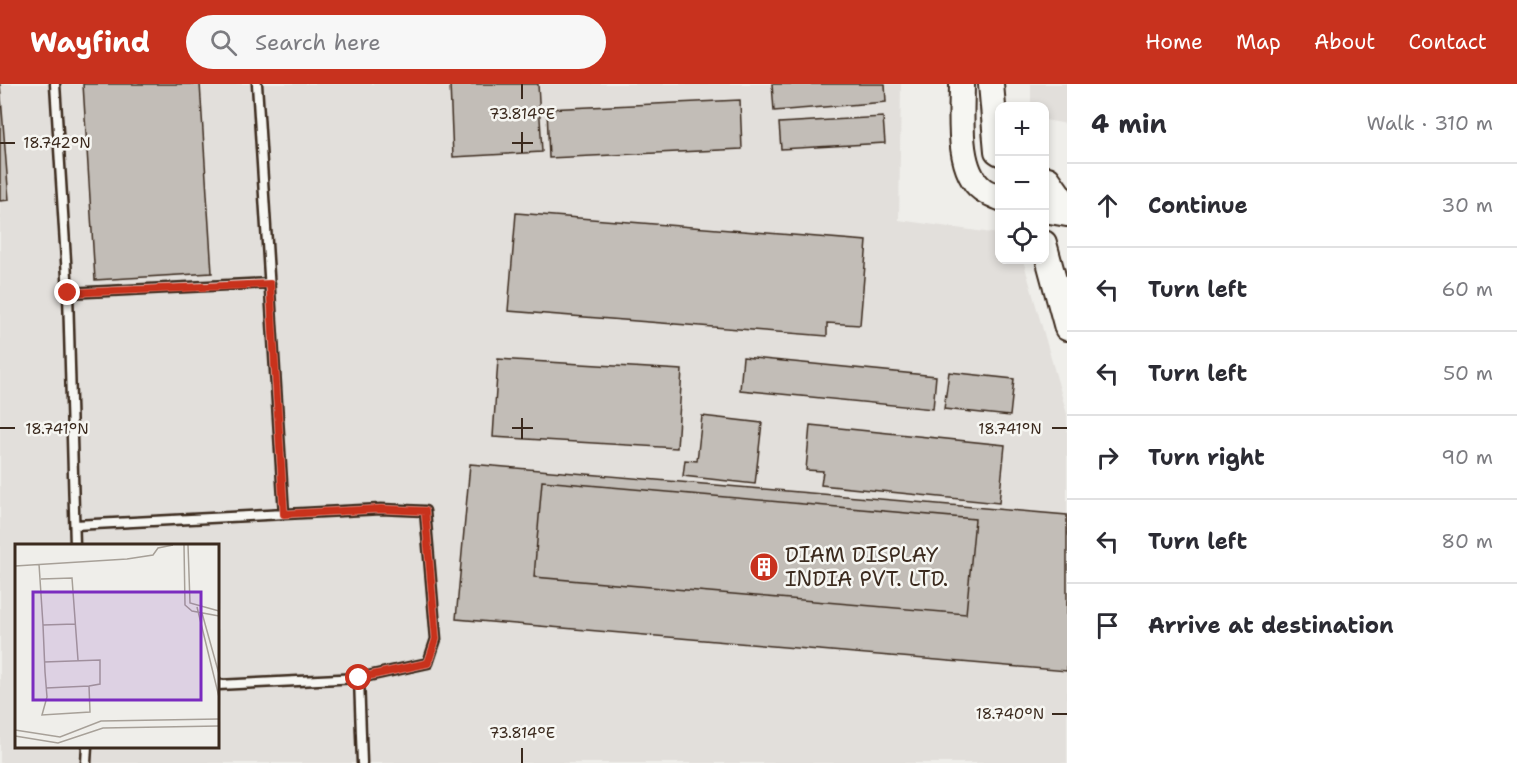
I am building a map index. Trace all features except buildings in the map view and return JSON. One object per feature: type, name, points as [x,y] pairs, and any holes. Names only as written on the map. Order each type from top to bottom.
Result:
[{"type":"street","points":[[962,84],[962,140],[966,166],[981,189],[995,196]]},
{"type":"street","points":[[991,84],[995,129]]},
{"type":"street","points":[[1053,180],[1067,206]]},
{"type":"street","points":[[1049,211],[1067,214]]},
{"type":"street","points":[[1049,261],[1067,328]]},
{"type":"lane","points":[[56,84],[68,293],[75,544]]},
{"type":"lane","points":[[257,84],[284,514]]},
{"type":"lane","points":[[68,293],[270,284]]},
{"type":"lane","points":[[75,525],[381,509],[425,511],[436,639],[428,663],[359,678],[219,685]]},
{"type":"lane","points":[[359,678],[362,763]]},
{"type":"lane","points":[[86,763],[87,748]]},
{"type":"shaded area","points":[[0,84],[901,84],[899,220],[995,233],[995,264],[1024,264],[1067,414],[1067,763],[0,763]]},
{"type":"shaded area","points":[[1031,84],[1067,84],[1067,124],[1049,121],[1049,102],[1031,102]]},
{"type":"place","name":"DIAM DISPLAY INDIA PVT. LTD.","points":[[764,567]]},
{"type":"route","points":[[68,293],[270,284],[284,514],[381,509],[425,511],[436,639],[428,663],[409,669],[359,678]]}]
